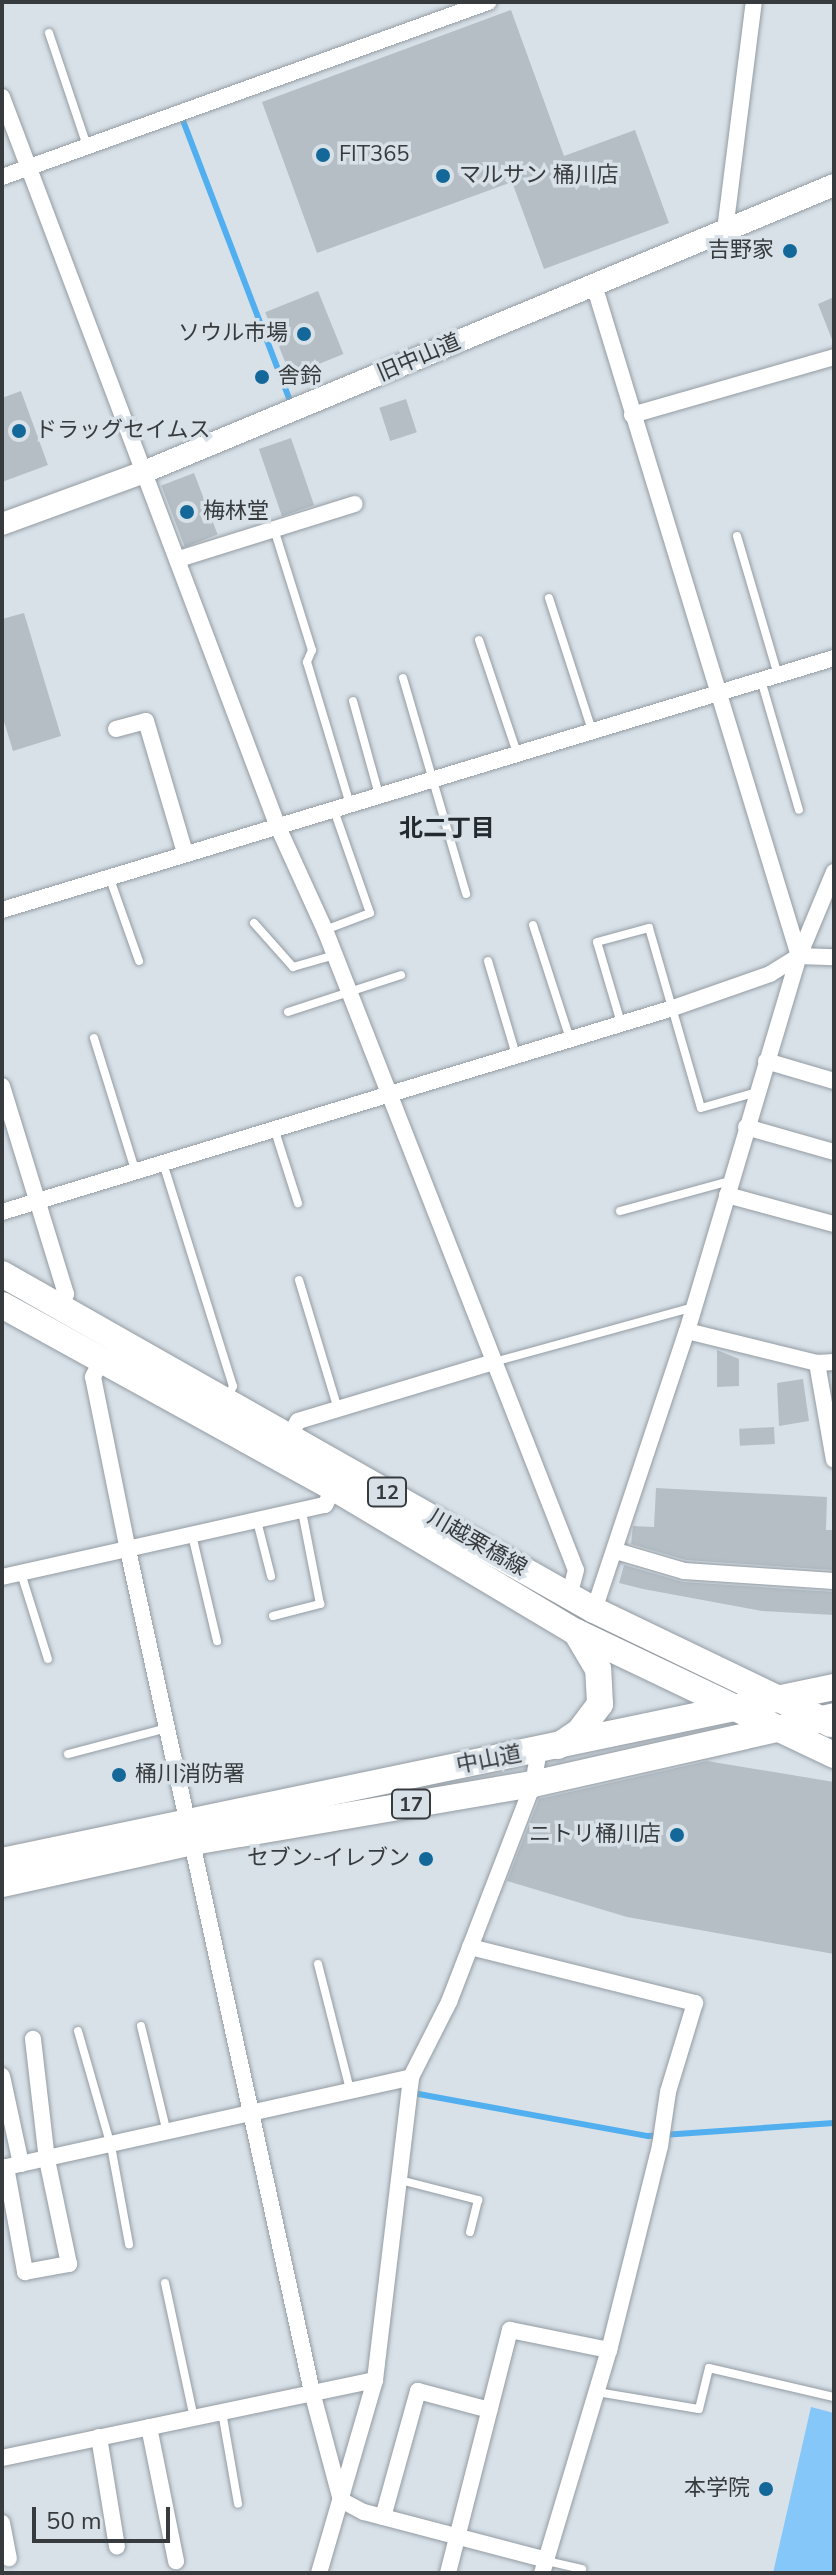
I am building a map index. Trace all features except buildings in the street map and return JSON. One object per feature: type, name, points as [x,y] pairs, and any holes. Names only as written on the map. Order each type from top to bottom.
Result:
[{"type":"main road","name":"旧中山道","points":[[2,524],[144,472],[834,185]]},
{"type":"main road","name":"川越栗橋線","points":[[2,1274],[594,1610],[778,1700],[829,1720]]},
{"type":"main road","name":"川越栗橋線","points":[[2,1305],[334,1488],[576,1632],[834,1755]]},
{"type":"main road","points":[[549,1748],[579,1732],[600,1704],[598,1669],[576,1632]]},
{"type":"main road","name":"中山道","points":[[2,1884],[191,1831],[549,1748],[834,1687]]},
{"type":"main road","name":"中山道","points":[[2,1861],[191,1831],[533,1784],[776,1728],[829,1720]]},
{"type":"street","points":[[2,177],[488,2]]},
{"type":"street","points":[[725,230],[754,2]]},
{"type":"street","points":[[2,97],[26,168],[179,559],[278,827],[325,930],[576,1570],[569,1596]]},
{"type":"street","points":[[594,285],[799,956]]},
{"type":"street","points":[[632,415],[834,357]]},
{"type":"street","points":[[179,559],[355,504]]},
{"type":"street","points":[[2,910],[834,658]]},
{"type":"street","points":[[116,729],[146,721],[185,853]]},
{"type":"street","points":[[594,1610],[687,1331],[799,956],[834,872]]},
{"type":"street","points":[[2,1212],[273,1127],[673,1008],[770,974],[799,956],[834,957]]},
{"type":"street","points":[[766,1061],[834,1081]]},
{"type":"street","points":[[2,1086],[66,1294],[59,1306]]},
{"type":"street","points":[[746,1127],[834,1152]]},
{"type":"street","points":[[728,1188],[834,1224]]},
{"type":"street","points":[[687,1331],[825,1362],[834,1460]]},
{"type":"street","points":[[101,1361],[93,1377],[128,1550],[312,2392],[341,2500]]},
{"type":"street","points":[[289,1437],[298,1421],[493,1362]]},
{"type":"street","points":[[2,1577],[325,1505],[334,1488]]},
{"type":"street","points":[[616,1551],[684,1571],[834,1581]]},
{"type":"street","points":[[319,2573],[375,2380],[411,2077],[470,1947],[549,1748]]},
{"type":"street","points":[[341,2500],[383,2517],[458,2537],[544,2567],[609,2350],[660,2146],[668,2092],[695,2003],[470,1947]]},
{"type":"street","points":[[2,2076],[10,2166],[25,2272],[69,2264],[47,2160],[33,2039]]},
{"type":"street","points":[[10,2166],[411,2077]]},
{"type":"street","points":[[448,2573],[510,2330],[609,2350]]},
{"type":"street","points":[[2,2458],[375,2380]]},
{"type":"street","points":[[383,2517],[418,2391],[490,2410]]},
{"type":"street","points":[[149,2427],[176,2561]]},
{"type":"street","points":[[99,2437],[117,2547]]},
{"type":"street","points":[[2,2523],[9,2558]]},
{"type":"lane","points":[[49,33],[87,146]]},
{"type":"lane","points":[[274,529],[312,650],[307,662],[370,913],[325,930]]},
{"type":"lane","points":[[737,536],[799,810]]},
{"type":"lane","points":[[549,598],[592,730]]},
{"type":"lane","points":[[479,640],[517,753]]},
{"type":"lane","points":[[403,678],[429,780],[466,894]]},
{"type":"lane","points":[[353,701],[379,795]]},
{"type":"lane","points":[[110,879],[139,961]]},
{"type":"lane","points":[[254,923],[293,967],[335,955]]},
{"type":"lane","points":[[533,925],[570,1039]]},
{"type":"lane","points":[[621,1023],[597,942],[649,928],[701,1108],[757,1092]]},
{"type":"lane","points":[[488,961],[516,1055]]},
{"type":"lane","points":[[288,1012],[401,975]]},
{"type":"lane","points":[[94,1038],[135,1170]]},
{"type":"lane","points":[[273,1127],[298,1203]]},
{"type":"lane","points":[[163,1162],[233,1386],[227,1401]]},
{"type":"lane","points":[[620,1211],[728,1188]]},
{"type":"lane","points":[[299,1280],[338,1409]]},
{"type":"lane","points":[[493,1362],[694,1306]]},
{"type":"lane","points":[[273,1616],[320,1604],[302,1511]]},
{"type":"lane","points":[[257,1521],[271,1576]]},
{"type":"lane","points":[[192,1535],[217,1641]]},
{"type":"lane","points":[[21,1573],[48,1659]]},
{"type":"lane","points":[[68,1754],[168,1728]]},
{"type":"lane","points":[[318,1964],[350,2091]]},
{"type":"lane","points":[[141,2026],[167,2133]]},
{"type":"lane","points":[[78,2031],[111,2146],[129,2244]]},
{"type":"lane","points":[[400,2180],[478,2200],[470,2232]]},
{"type":"lane","points":[[165,2283],[194,2418]]},
{"type":"lane","points":[[597,2392],[699,2409],[709,2368],[834,2397]]},
{"type":"lane","points":[[222,2412],[238,2504]]},
{"type":"lane","points":[[544,2567],[582,2569]]},
{"type":"shaded area","points":[[811,2407],[834,2413],[834,2573],[773,2573]]},
{"type":"waterway","points":[[182,118],[291,403]]},
{"type":"waterway","points":[[413,2093],[648,2136],[834,2123]]},
{"type":"place","name":"FIT365","points":[[323,155]]},
{"type":"place","name":"マルサン 桶川店","points":[[443,176]]},
{"type":"place","name":"吉野家","points":[[790,251]]},
{"type":"place","name":"ソウル市場","points":[[304,334]]},
{"type":"place","name":"舎鈴","points":[[262,377]]},
{"type":"place","name":"ドラッグセイムス","points":[[19,431]]},
{"type":"place","name":"梅林堂","points":[[187,512]]},
{"type":"place","name":"桶川消防署","points":[[119,1775]]},
{"type":"place","name":"ニトリ桶川店","points":[[677,1835]]},
{"type":"place","name":"セブン-イレブン","points":[[426,1859]]},
{"type":"place","name":"本学院","points":[[766,2489]]},
{"type":"district","name":"北二丁目","points":[[447,829]]}]
